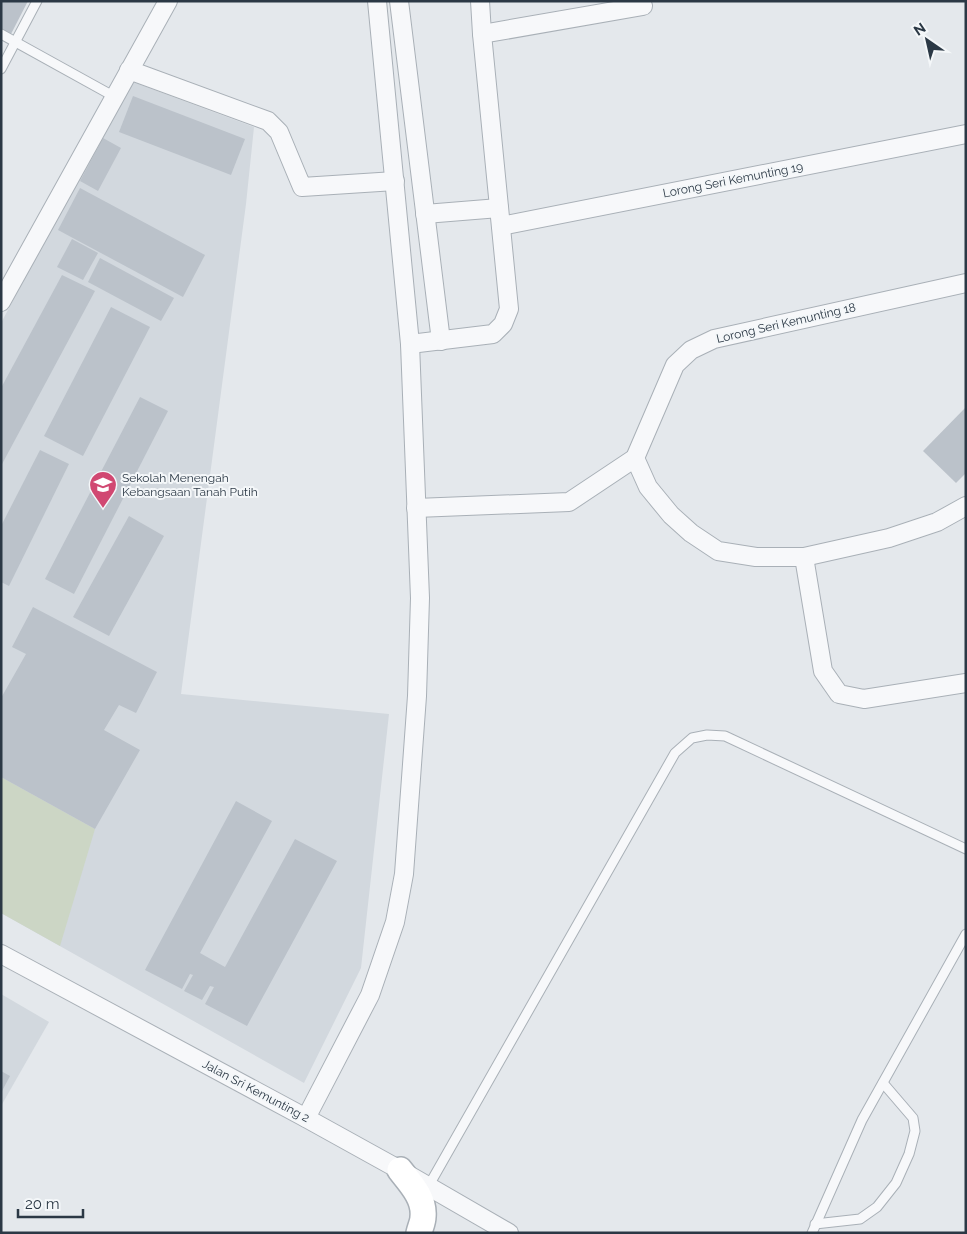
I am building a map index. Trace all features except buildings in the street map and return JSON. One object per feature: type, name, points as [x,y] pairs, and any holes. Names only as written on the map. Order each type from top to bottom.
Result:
[{"type":"main road","points":[[400,1170],[416,1190],[423,1205],[423,1216],[419,1233]]},
{"type":"street","points":[[1,302],[168,1]]},
{"type":"street","points":[[306,1118],[370,995],[395,922],[404,874],[417,696],[420,598],[410,344],[377,1]]},
{"type":"street","points":[[399,1],[441,341]]},
{"type":"street","points":[[410,344],[493,334],[503,324],[509,309],[480,1]]},
{"type":"street","points":[[482,34],[643,6]]},
{"type":"street","points":[[129,70],[268,121],[279,132],[302,187],[395,181]]},
{"type":"street","name":"Lorong Seri Kemunting 19","points":[[501,226],[966,134]]},
{"type":"street","points":[[426,214],[499,208]]},
{"type":"street","name":"Lorong Seri Kemunting 18","points":[[635,458],[675,365],[691,350],[714,339],[966,283]]},
{"type":"street","points":[[416,508],[569,502],[635,458],[648,487],[671,515],[691,533],[718,550],[756,557],[804,557],[889,538],[937,522],[966,506]]},
{"type":"street","points":[[804,557],[824,671],[839,694],[864,699],[966,683]]},
{"type":"street","name":"Jalan Sri Kemunting 2","points":[[1,954],[306,1118],[509,1233]]},
{"type":"lane","points":[[1,69],[37,1]]},
{"type":"lane","points":[[1,34],[115,97]]},
{"type":"lane","points":[[428,1187],[675,753],[692,738],[707,735],[725,736],[966,850]]},
{"type":"lane","points":[[814,1229],[862,1120],[966,934]]},
{"type":"lane","points":[[814,1229],[860,1219],[877,1207],[896,1183],[909,1154],[915,1131],[913,1118],[883,1083]]},
{"type":"shaded area","name":"Sekolah Menengah Kebangsaan Tanah Putih","points":[[130,81],[254,127],[246,204],[181,694],[389,714],[361,968],[304,1083],[1,913],[1,323]]},
{"type":"shaded area","points":[[1,994],[49,1022],[1,1106]]},
{"type":"green space","points":[[1,777],[95,829],[60,946],[1,913]]},
{"type":"place","name":"Sekolah Menengah Kebangsaan Tanah Putih","points":[[103,509]]}]
